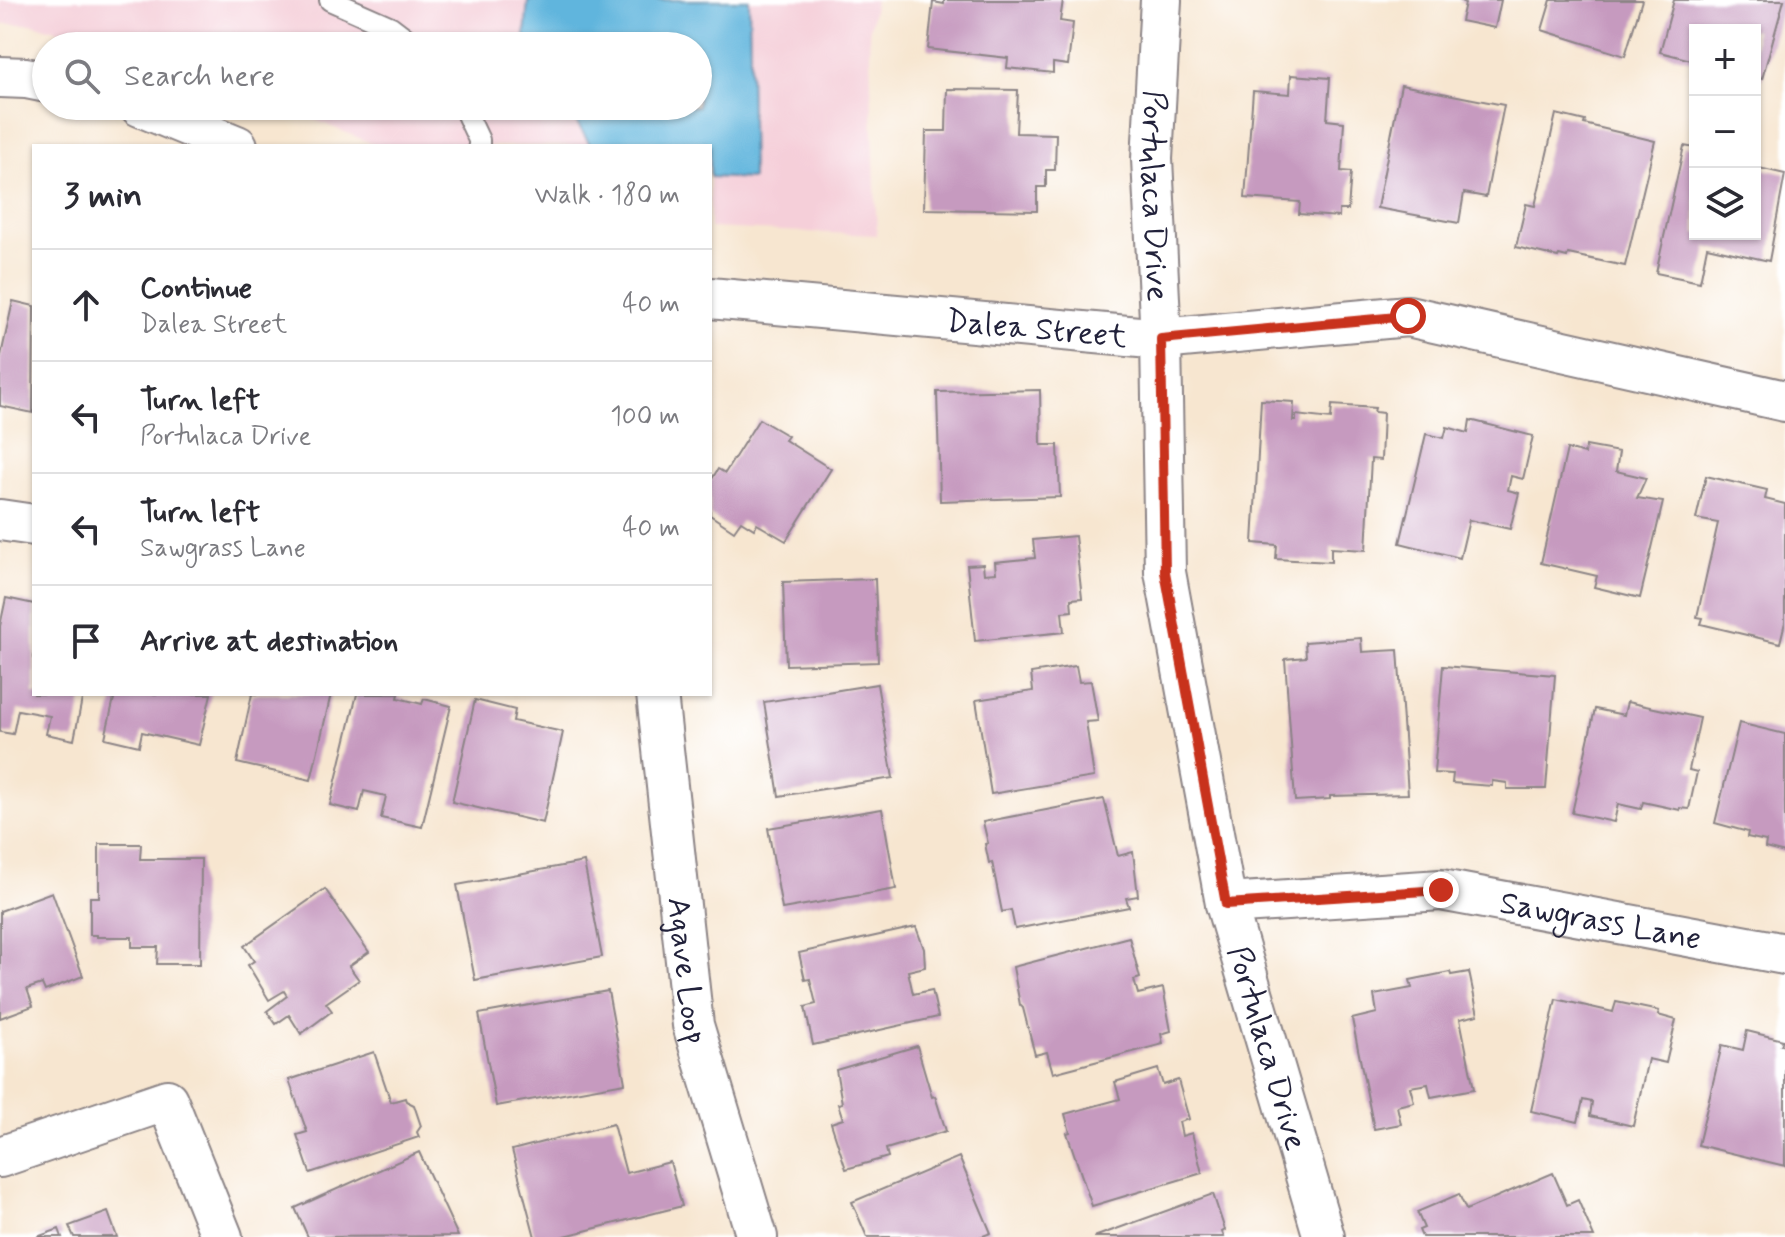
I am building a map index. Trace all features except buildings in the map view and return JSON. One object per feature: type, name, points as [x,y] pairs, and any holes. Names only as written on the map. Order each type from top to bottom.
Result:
[{"type":"street","name":"Portulaca Drive","points":[[1161,0],[1152,159],[1161,339],[1165,572],[1226,904],[1324,1237]]},
{"type":"street","points":[[0,77],[32,79]]},
{"type":"street","points":[[174,120],[232,144]]},
{"type":"street","name":"Dalea Street","points":[[712,298],[1161,339],[1408,316],[1785,401]]},
{"type":"street","points":[[0,520],[32,525]]},
{"type":"street","name":"Agave Loop","points":[[657,696],[693,1025],[757,1237]]},
{"type":"street","name":"Sawgrass Lane","points":[[1226,904],[1441,890],[1785,954]]},
{"type":"street","points":[[0,1157],[167,1100],[222,1237]]},
{"type":"lane","points":[[330,0],[398,32]]},
{"type":"lane","points":[[470,120],[479,144]]},
{"type":"shaded area","points":[[0,0],[875,0],[869,33],[877,235],[712,228],[712,144],[373,144],[316,120],[712,120],[712,32],[64,32],[32,24],[0,24]]},
{"type":"water","points":[[528,0],[749,0],[752,179],[712,177],[712,144],[590,144],[575,120],[712,120],[712,32],[525,32]]},
{"type":"route","points":[[1408,316],[1161,339],[1165,572],[1226,904],[1441,890]]}]
